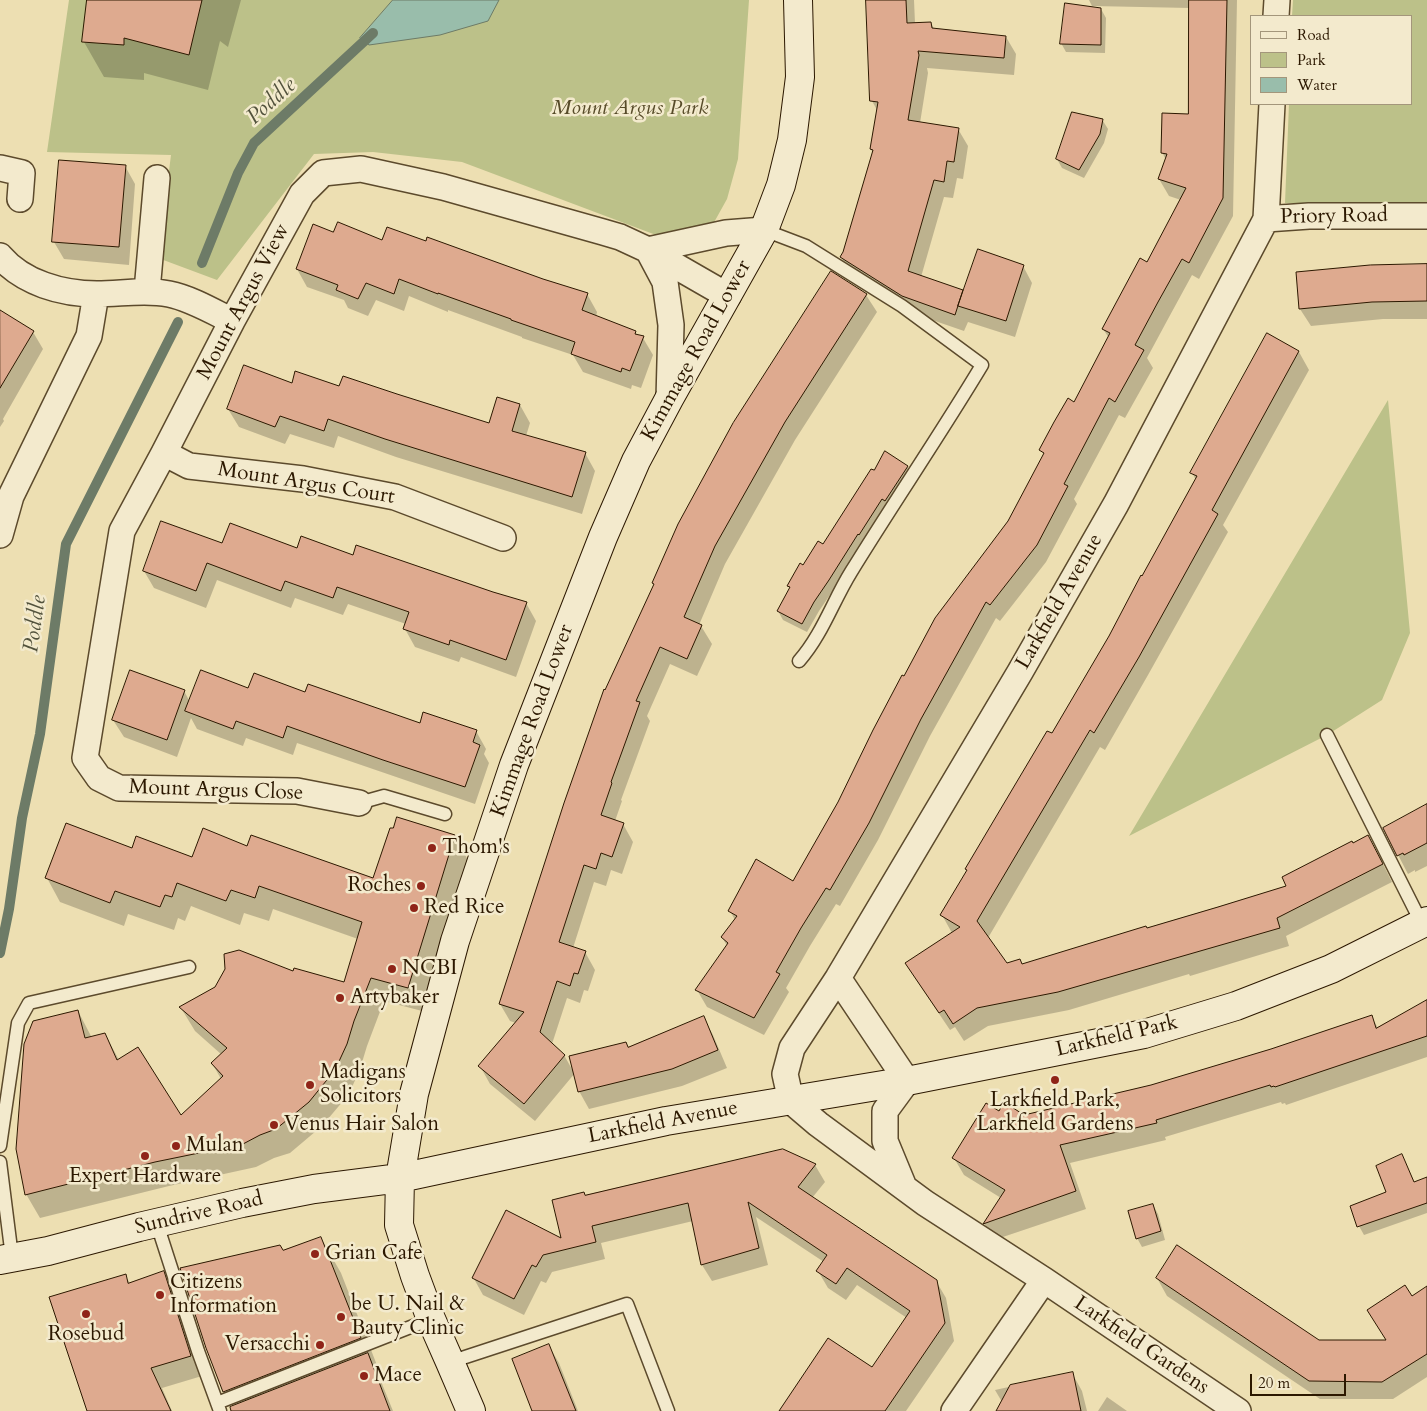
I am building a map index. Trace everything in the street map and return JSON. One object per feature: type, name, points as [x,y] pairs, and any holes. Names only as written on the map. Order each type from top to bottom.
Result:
[{"type":"main road","name":"Kimmage Road Lower","points":[[471,1411],[431,1320],[399,1225],[400,1178],[414,1094],[456,941],[514,765],[603,537],[636,461],[764,230],[781,185],[792,140],[800,77],[798,0]]},
{"type":"main road","name":"Larkfield Park","points":[[790,1101],[907,1081],[1153,1031],[1236,1006],[1331,968],[1424,923]]},
{"type":"main road","name":"Larkfield Avenue","points":[[400,1178],[666,1121],[790,1101]]},
{"type":"main road","name":"Sundrive Road","points":[[6,1259],[48,1251],[242,1203],[400,1178]]},
{"type":"street","points":[[1276,15],[1277,0]]},
{"type":"street","name":"Priory Road","points":[[1272,105],[1266,218],[1427,216]]},
{"type":"street","points":[[0,168],[22,174],[20,199]]},
{"type":"street","name":"Mount Argus View","points":[[84,758],[122,531],[302,194],[324,173],[361,169],[443,186],[620,237],[648,250],[728,296]]},
{"type":"street","points":[[157,178],[159,293]]},
{"type":"street","name":"Larkfield Avenue","points":[[790,1101],[785,1074],[792,1048],[838,978],[1020,672],[1116,504],[1266,218]]},
{"type":"street","name":"Kimmage Road Lower","points":[[648,250],[726,233],[764,230]]},
{"type":"street","points":[[648,250],[666,282],[671,325],[669,399]]},
{"type":"street","points":[[0,256],[6,263],[33,281],[66,292],[96,294],[159,293],[205,308],[232,322]]},
{"type":"street","points":[[0,535],[11,496],[89,336],[96,294]]},
{"type":"street","name":"Mount Argus Court","points":[[164,453],[189,466],[303,479],[395,497],[503,538]]},
{"type":"street","name":"Mount Argus Close","points":[[84,758],[99,778],[119,788],[297,791],[359,803]]},
{"type":"street","points":[[838,978],[907,1081],[885,1111],[885,1141],[904,1187]]},
{"type":"street","name":"Larkfield Gardens","points":[[790,1101],[925,1203],[1044,1280],[1238,1411]]},
{"type":"street","points":[[954,1411],[1044,1280]]},
{"type":"lane","points":[[764,230],[806,246],[902,306],[982,365],[944,428],[901,492],[843,585],[810,648],[799,661]]},
{"type":"lane","points":[[1327,735],[1424,923]]},
{"type":"lane","points":[[359,803],[384,796],[445,814]]},
{"type":"lane","points":[[0,1146],[18,1023],[29,1003],[189,967]]},
{"type":"lane","points":[[0,1162],[6,1259]]},
{"type":"lane","points":[[157,1224],[198,1350],[219,1407],[431,1320]]},
{"type":"lane","points":[[450,1362],[627,1304],[668,1411]]},
{"type":"green space","name":"Mount Argus Park","points":[[69,0],[749,0],[738,159],[727,199],[707,235],[664,238],[462,162],[373,152],[314,154],[217,280],[158,258],[171,155],[47,152]]},
{"type":"green space","points":[[1293,0],[1427,0],[1427,208],[1285,203],[1289,105],[1412,105],[1412,15],[1292,15]]},
{"type":"green space","points":[[1388,400],[1410,633],[1382,700],[1327,735],[1129,836]]},
{"type":"water","points":[[393,0],[499,0],[488,21],[440,35],[369,45],[360,38]]},
{"type":"building","points":[[87,0],[202,0],[189,55],[124,38],[124,45],[82,42]]},
{"type":"building","points":[[866,0],[906,0],[907,23],[931,22],[932,28],[1006,36],[1004,58],[918,51],[919,55],[908,120],[959,128],[954,162],[947,161],[944,182],[934,180],[908,271],[963,290],[955,315],[902,296],[840,257],[873,150],[870,149],[878,102],[870,101]]},
{"type":"building","points":[[1189,0],[1227,0],[1223,198],[1189,263],[1182,259],[1158,302],[1135,345],[1144,350],[1115,402],[1109,398],[1064,484],[1068,486],[1037,545],[990,605],[986,602],[921,719],[869,823],[830,890],[826,888],[801,928],[776,972],[780,974],[754,1018],[695,990],[728,943],[721,937],[737,916],[728,911],[756,859],[793,881],[838,802],[873,730],[935,618],[1008,521],[1044,453],[1039,450],[1054,422],[1068,398],[1074,402],[1110,333],[1102,329],[1140,258],[1147,262],[1186,188],[1158,179],[1167,154],[1161,153],[1162,113],[1188,114]]},
{"type":"building","points":[[1065,3],[1101,8],[1101,45],[1060,44]]},
{"type":"building","points":[[1072,112],[1103,119],[1100,134],[1079,170],[1056,159]]},
{"type":"building","points":[[59,160],[126,165],[119,247],[52,242]]},
{"type":"building","points":[[338,222],[382,240],[387,227],[426,241],[427,237],[543,279],[588,293],[582,310],[636,331],[635,334],[644,336],[630,371],[622,368],[621,372],[571,354],[575,342],[399,279],[394,294],[366,283],[358,299],[336,290],[338,285],[296,269],[313,224],[333,232]]},
{"type":"building","points":[[978,249],[1024,265],[1006,321],[958,306]]},
{"type":"building","points":[[1427,264],[1427,301],[1372,302],[1299,309],[1296,272],[1370,265]]},
{"type":"building","points":[[831,271],[867,294],[785,422],[715,546],[684,617],[702,625],[687,659],[660,647],[636,701],[640,702],[601,815],[624,823],[612,857],[601,853],[596,869],[584,865],[559,942],[586,951],[578,974],[574,973],[570,986],[557,981],[540,1032],[565,1055],[524,1104],[478,1066],[524,1012],[499,1004],[564,803],[604,689],[654,584],[652,583],[678,524],[733,423]]},
{"type":"building","points":[[0,310],[34,331],[0,388]]},
{"type":"building","points":[[1267,333],[1299,351],[1212,510],[1218,514],[1139,657],[1094,733],[1090,730],[977,921],[1007,963],[1020,959],[1022,964],[1286,886],[1282,877],[1352,841],[1353,843],[1368,835],[1383,864],[1277,918],[1280,928],[1058,992],[977,1008],[953,1024],[944,1010],[939,1013],[905,963],[960,927],[940,915],[967,870],[965,869],[1047,731],[1052,733],[1109,636],[1197,476],[1190,473]]},
{"type":"building","points":[[244,365],[292,383],[295,371],[339,386],[343,376],[489,423],[497,397],[520,404],[512,431],[586,452],[572,497],[385,439],[328,419],[324,431],[280,416],[275,427],[227,409]]},
{"type":"building","points":[[885,451],[908,466],[885,501],[882,499],[858,534],[802,624],[777,611],[790,587],[787,586],[800,563],[803,565],[818,541],[823,544],[871,469],[874,470]]},
{"type":"building","points":[[161,521],[222,543],[230,523],[297,548],[301,536],[353,555],[356,545],[527,602],[506,660],[450,640],[449,645],[403,629],[409,612],[337,587],[333,598],[285,581],[281,591],[207,563],[196,591],[143,571]]},
{"type":"building","points":[[130,670],[185,690],[167,740],[112,720]]},
{"type":"building","points":[[201,670],[248,688],[254,673],[305,692],[308,684],[420,723],[423,712],[477,730],[473,742],[480,745],[465,787],[287,726],[283,738],[236,721],[233,729],[185,711]]},
{"type":"building","points":[[1427,804],[1427,843],[1404,855],[1403,853],[1397,856],[1383,828]]},
{"type":"building","points":[[397,817],[455,835],[408,988],[371,978],[347,1044],[335,1070],[309,1102],[276,1129],[243,1144],[155,1162],[25,1195],[16,1149],[24,1044],[33,1021],[78,1010],[85,1038],[105,1033],[117,1060],[138,1047],[181,1115],[223,1076],[211,1063],[227,1048],[179,1007],[215,987],[225,969],[224,954],[239,950],[293,971],[294,968],[344,982],[362,922],[259,886],[255,898],[231,890],[226,901],[177,883],[172,897],[165,895],[160,907],[115,891],[110,903],[45,878],[66,823],[132,848],[136,836],[192,857],[203,828],[247,846],[251,835],[373,878],[390,828],[393,828]]},
{"type":"building","points":[[1427,1000],[1427,1036],[1275,1087],[1270,1085],[1156,1120],[1157,1123],[1060,1145],[1076,1191],[983,1224],[1005,1190],[952,1158],[986,1103],[999,1111],[1004,1102],[1024,1115],[1151,1085],[1271,1049],[1372,1015],[1376,1028]]},
{"type":"building","points":[[704,1016],[718,1050],[672,1069],[578,1092],[569,1056],[626,1042],[628,1047]]},
{"type":"building","points":[[783,1149],[816,1164],[798,1187],[937,1280],[945,1323],[885,1411],[779,1411],[828,1338],[872,1367],[910,1311],[847,1268],[836,1284],[816,1271],[827,1255],[748,1202],[759,1248],[701,1265],[688,1203],[592,1226],[596,1242],[543,1255],[536,1267],[532,1265],[514,1299],[472,1278],[506,1210],[561,1238],[552,1200],[584,1192],[585,1195]]},
{"type":"building","points":[[1402,1154],[1414,1182],[1427,1177],[1427,1203],[1357,1227],[1350,1206],[1386,1192],[1376,1166]]},
{"type":"building","points":[[1153,1204],[1161,1231],[1136,1239],[1128,1211]]},
{"type":"building","points":[[321,1237],[361,1338],[223,1392],[206,1348],[180,1268],[280,1245],[283,1250]]},
{"type":"building","points":[[1177,1245],[1319,1340],[1386,1340],[1367,1310],[1405,1285],[1412,1296],[1427,1286],[1427,1354],[1382,1382],[1309,1381],[1156,1278]]},
{"type":"building","points":[[164,1271],[191,1356],[151,1368],[171,1411],[87,1411],[49,1297],[126,1274],[128,1283]]},
{"type":"building","points":[[549,1344],[576,1411],[532,1411],[512,1359]]},
{"type":"building","points":[[368,1353],[390,1411],[231,1411],[230,1407]]},
{"type":"building","points":[[1073,1372],[1081,1411],[996,1411],[1010,1385]]},
{"type":"waterway","name":"Poddle","points":[[202,263],[238,173],[254,143],[373,33]]},
{"type":"waterway","name":"Poddle","points":[[0,953],[9,909],[22,818],[40,734],[66,544],[178,322]]},
{"type":"place","name":"Thom's","points":[[432,848]]},
{"type":"place","name":"Roches","points":[[421,886]]},
{"type":"place","name":"Red Rice","points":[[414,908]]},
{"type":"place","name":"NCBI","points":[[392,969]]},
{"type":"place","name":"Artybaker","points":[[340,998]]},
{"type":"place","name":"Larkfield Park, Larkfield Gardens","points":[[1055,1080]]},
{"type":"place","name":"Madigans Solicitors","points":[[310,1085]]},
{"type":"place","name":"Venus Hair Salon","points":[[274,1125]]},
{"type":"place","name":"Mulan","points":[[176,1146]]},
{"type":"place","name":"Expert Hardware","points":[[145,1156]]},
{"type":"place","name":"Grian Cafe","points":[[315,1254]]},
{"type":"place","name":"Citizens Information","points":[[160,1295]]},
{"type":"place","name":"Rosebud","points":[[86,1314]]},
{"type":"place","name":"be U. Nail & Bauty Clinic","points":[[341,1317]]},
{"type":"place","name":"Versacchi","points":[[320,1345]]},
{"type":"place","name":"Mace","points":[[364,1376]]}]
